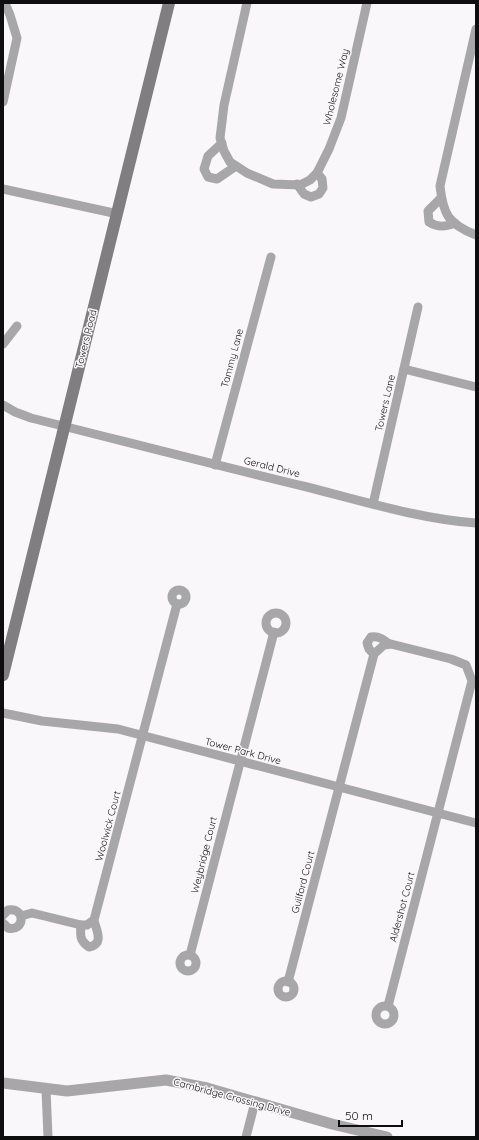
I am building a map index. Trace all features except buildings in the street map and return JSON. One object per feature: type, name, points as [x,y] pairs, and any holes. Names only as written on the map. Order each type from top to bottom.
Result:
[{"type":"main road","name":"Towers Road","points":[[3,674],[169,3]]},
{"type":"street","points":[[3,102],[17,38],[5,3]]},
{"type":"street","points":[[248,3],[224,105],[220,138],[230,162],[247,172],[273,184],[297,184],[310,180],[317,173],[322,179],[323,188],[319,194],[312,197],[304,194],[297,184]]},
{"type":"street","name":"Wholesome Way","points":[[317,173],[329,149],[341,118],[367,3]]},
{"type":"street","points":[[476,29],[440,186],[442,207],[451,221],[476,235]]},
{"type":"street","points":[[222,143],[208,156],[204,169],[208,177],[217,178],[236,166]]},
{"type":"street","points":[[3,189],[118,214]]},
{"type":"street","points":[[441,198],[428,211],[429,222],[435,226],[443,227],[455,224]]},
{"type":"street","name":"Tammy Lane","points":[[215,465],[271,257]]},
{"type":"street","name":"Towers Lane","points":[[373,504],[418,307]]},
{"type":"street","points":[[3,344],[18,326]]},
{"type":"street","points":[[404,370],[476,387]]},
{"type":"street","name":"Gerald Drive","points":[[3,405],[15,412],[32,418],[215,465],[373,504],[454,521],[476,523]]},
{"type":"street","name":"Woolwick Court","points":[[81,925],[80,936],[82,943],[89,947],[94,946],[98,942],[99,936],[94,921],[177,604]]},
{"type":"street","name":"Weybridge Court","points":[[190,955],[274,632]]},
{"type":"street","points":[[389,644],[384,645],[374,654],[369,649],[367,643],[371,637],[376,636],[382,638],[389,644],[451,659],[466,665],[476,664]]},
{"type":"street","name":"Guilford Court","points":[[288,982],[374,654]]},
{"type":"street","points":[[466,665],[474,679]]},
{"type":"street","name":"Aldershot Court","points":[[388,1006],[474,679]]},
{"type":"street","name":"Tower Park Drive","points":[[3,713],[42,721],[118,729],[476,823]]},
{"type":"street","points":[[3,915],[12,909],[18,911],[21,916],[20,925],[14,929],[8,928],[3,923]]},
{"type":"street","points":[[21,916],[32,913],[81,925],[87,925],[94,921]]},
{"type":"street","name":"Cambridge Crossing Drive","points":[[3,1083],[67,1091],[93,1090],[140,1082],[166,1080],[207,1088],[332,1124],[387,1137]]},
{"type":"street","points":[[46,1089],[48,1137]]},
{"type":"street","points":[[246,1137],[255,1102]]}]
